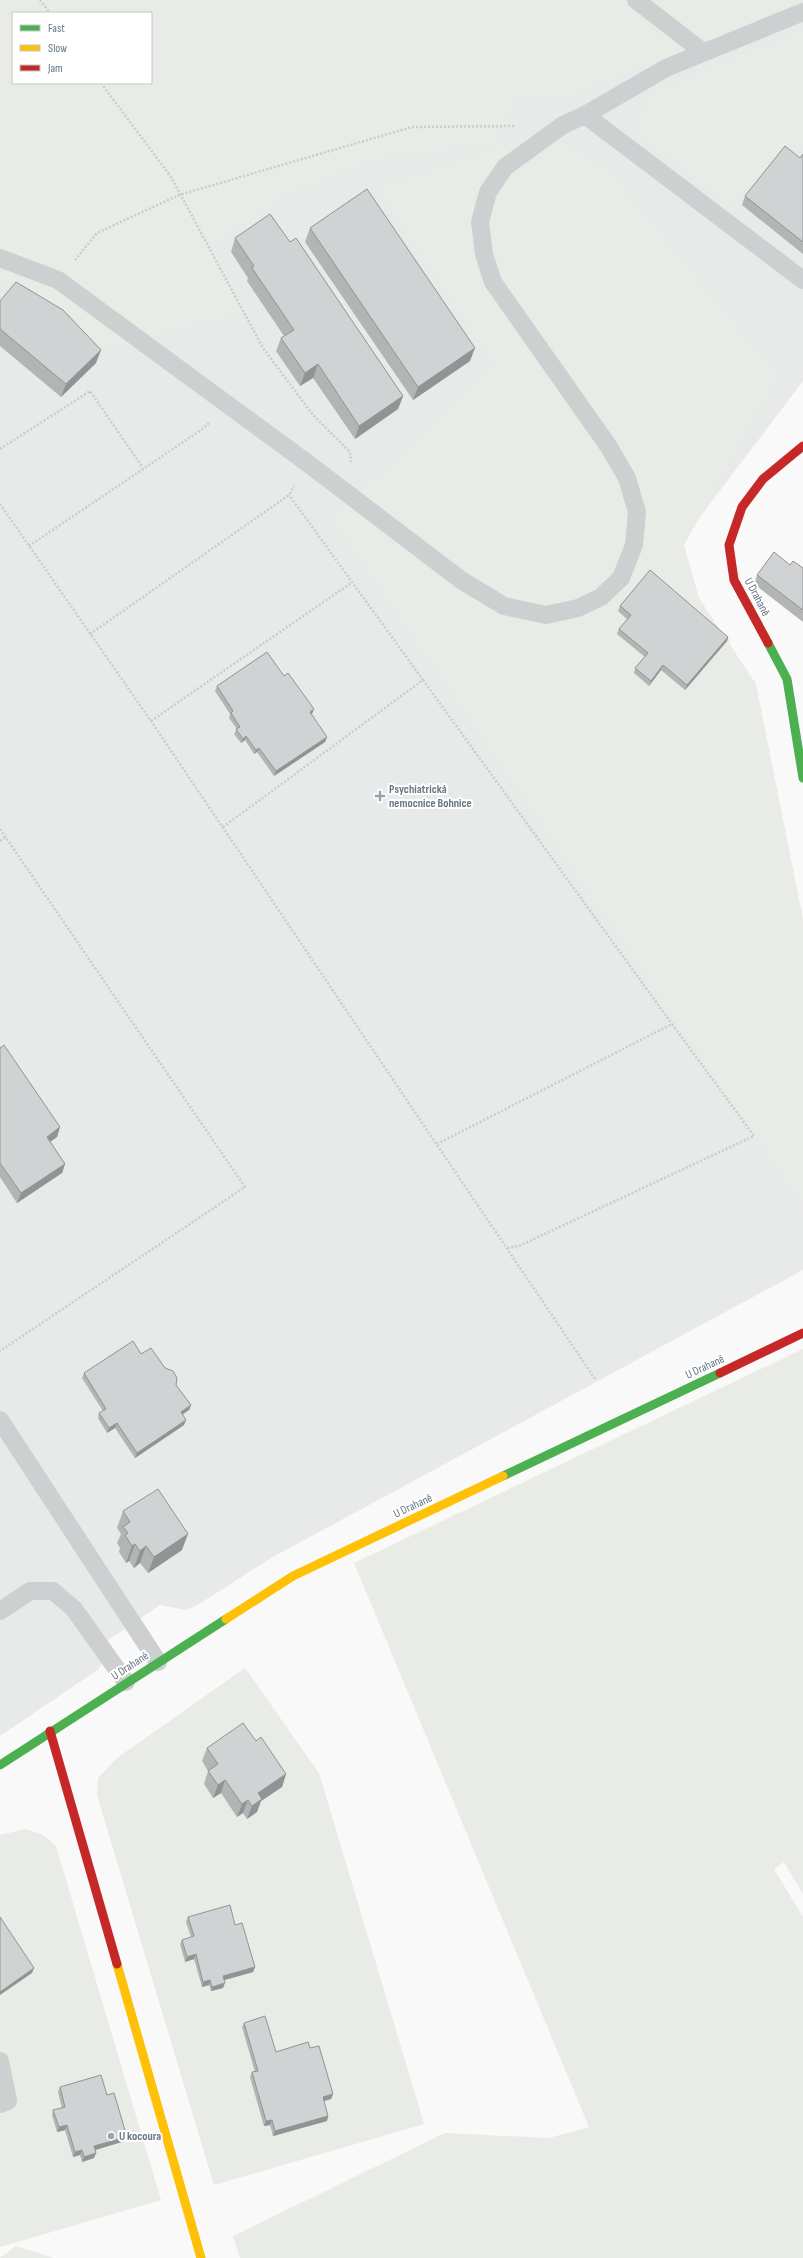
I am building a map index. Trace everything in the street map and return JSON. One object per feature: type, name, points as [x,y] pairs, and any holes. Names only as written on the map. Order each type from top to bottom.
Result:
[{"type":"street","name":"U Drahaně","points":[[803,446],[764,479],[742,507],[729,545],[734,580],[787,679],[803,778]]},
{"type":"street","name":"U Drahaně","points":[[0,1765],[50,1731],[293,1576],[803,1334]]},
{"type":"street","points":[[50,1731],[201,2258]]},
{"type":"lane","points":[[636,0],[703,52]]},
{"type":"lane","points":[[0,258],[58,280],[306,462],[461,580],[504,606],[546,615],[578,608],[601,597],[621,578],[634,545],[637,512],[627,478],[609,447],[493,282],[484,254],[480,222],[488,192],[505,167],[563,125],[585,115],[666,68],[803,12]]},
{"type":"lane","points":[[585,115],[803,280]]},
{"type":"lane","points":[[0,1420],[158,1662]]},
{"type":"lane","points":[[0,1611],[30,1591],[53,1591],[74,1609],[126,1682]]},
{"type":"lane","points":[[0,2061],[8,2101],[0,2104]]},
{"type":"path","points":[[40,0],[49,12]]},
{"type":"path","points":[[103,84],[170,177],[263,348],[313,415],[350,452],[353,498]]},
{"type":"path","points":[[58,280],[97,233],[179,195],[412,127],[563,125]]},
{"type":"path","points":[[0,449],[90,391],[143,468]]},
{"type":"path","points":[[29,546],[201,430],[228,404]]},
{"type":"path","points":[[90,634],[289,495],[306,462]]},
{"type":"path","points":[[289,495],[351,583],[754,1136],[519,1246],[506,1248]]},
{"type":"path","points":[[0,504],[151,721],[595,1379]]},
{"type":"path","points":[[151,721],[351,583]]},
{"type":"path","points":[[223,827],[422,680]]},
{"type":"path","points":[[0,828],[245,1187],[0,1351]]},
{"type":"path","points":[[0,842],[6,837]]},
{"type":"path","points":[[437,1144],[672,1024]]},
{"type":"shaded area","name":"Psychiatrická nemocnice Bohnice","points":[[0,0],[803,0],[803,381],[696,522],[653,574],[730,640],[717,660],[803,984],[803,1270],[273,1557],[196,1606],[185,1610],[160,1605],[107,1641],[106,1654],[99,1669],[0,1736]]},
{"type":"shaded area","points":[[0,0],[803,0],[803,2],[571,96],[519,97],[495,145],[388,156],[288,194],[212,244],[245,312],[107,347],[0,279]]},
{"type":"shaded area","points":[[803,29],[803,148],[793,140],[729,206],[638,133],[640,119],[644,108],[661,88]]},
{"type":"shaded area","points":[[540,132],[607,168],[778,376],[684,545],[699,598],[756,684],[803,919],[803,1206],[332,519],[494,366],[377,188]],"holes":[[[629,620],[661,670],[649,686],[646,658]]]},
{"type":"shaded area","points":[[803,1349],[803,1894],[784,1862],[774,1869],[803,1917],[803,2258],[240,2258],[233,2236],[445,2133],[549,2138],[589,2127],[354,1563]]},
{"type":"shaded area","points":[[245,1668],[319,1773],[424,2124],[214,2185],[97,1795],[98,1778],[117,1758]]},
{"type":"shaded area","points":[[26,1829],[43,1835],[56,1846],[161,2200],[0,2247],[0,1835]]},
{"type":"shaded area","points":[[16,2246],[54,2258],[0,2258]]},
{"type":"building","points":[[785,146],[800,158],[803,154],[803,242],[745,196]]},
{"type":"building","points":[[367,189],[475,348],[418,387],[310,228]]},
{"type":"building","points":[[270,214],[290,242],[296,238],[403,396],[359,426],[318,364],[305,373],[281,338],[294,330],[252,268],[254,266],[235,238]]},
{"type":"building","points":[[16,282],[63,310],[101,350],[66,384],[0,329],[0,301]]},
{"type":"building","points":[[774,552],[790,565],[793,561],[803,568],[803,610],[757,575]]},
{"type":"building","points":[[650,570],[728,637],[687,685],[663,665],[651,681],[635,668],[648,653],[619,629],[631,615],[620,606]]},
{"type":"building","points":[[267,652],[284,676],[288,673],[314,709],[310,712],[327,737],[276,771],[259,748],[256,750],[246,736],[243,739],[236,729],[240,727],[231,713],[233,711],[217,686]]},
{"type":"building","points":[[4,1045],[60,1127],[47,1137],[65,1164],[21,1193],[0,1163],[0,1048]]},
{"type":"building","points":[[133,1341],[141,1354],[151,1348],[165,1368],[173,1371],[177,1378],[176,1385],[191,1405],[181,1412],[186,1420],[137,1453],[117,1423],[109,1428],[99,1413],[106,1409],[84,1373]]},
{"type":"building","points":[[158,1489],[188,1534],[154,1557],[146,1546],[140,1551],[135,1544],[132,1546],[125,1535],[128,1533],[123,1527],[130,1522],[123,1511]]},
{"type":"building","points":[[243,1723],[256,1741],[261,1737],[286,1774],[258,1793],[262,1799],[252,1806],[248,1800],[242,1804],[225,1780],[218,1785],[208,1771],[218,1764],[207,1748]]},
{"type":"building","points":[[230,1905],[235,1925],[242,1923],[255,1967],[223,1976],[225,1983],[212,1987],[210,1980],[203,1982],[196,1954],[187,1957],[182,1940],[194,1936],[188,1917]]},
{"type":"building","points":[[0,1917],[34,1968],[0,1992]]},
{"type":"building","points":[[265,2016],[276,2052],[308,2042],[310,2048],[319,2046],[333,2094],[323,2097],[328,2116],[275,2131],[272,2120],[266,2121],[252,2072],[258,2071],[244,2023]]},
{"type":"building","points":[[101,2075],[107,2095],[114,2093],[127,2137],[94,2146],[96,2153],[84,2157],[82,2150],[75,2152],[67,2125],[59,2127],[53,2110],[65,2107],[60,2087]]},
{"type":"traffic: fast","points":[[768,643],[787,679],[803,778]]},
{"type":"traffic: fast","points":[[503,1476],[720,1373]]},
{"type":"traffic: fast","points":[[0,1765],[226,1619]]},
{"type":"traffic: slow","points":[[226,1619],[293,1576],[503,1476]]},
{"type":"traffic: slow","points":[[117,1964],[201,2258]]},
{"type":"traffic: jam","points":[[768,643],[734,580],[729,545],[742,507],[763,479],[803,446]]},
{"type":"traffic: jam","points":[[720,1373],[803,1333]]},
{"type":"traffic: jam","points":[[50,1731],[117,1964]]},
{"type":"place","name":"Psychiatrická nemocnice Bohnice","points":[[380,796]]},
{"type":"place","name":"U kocoura","points":[[111,2136]]}]
